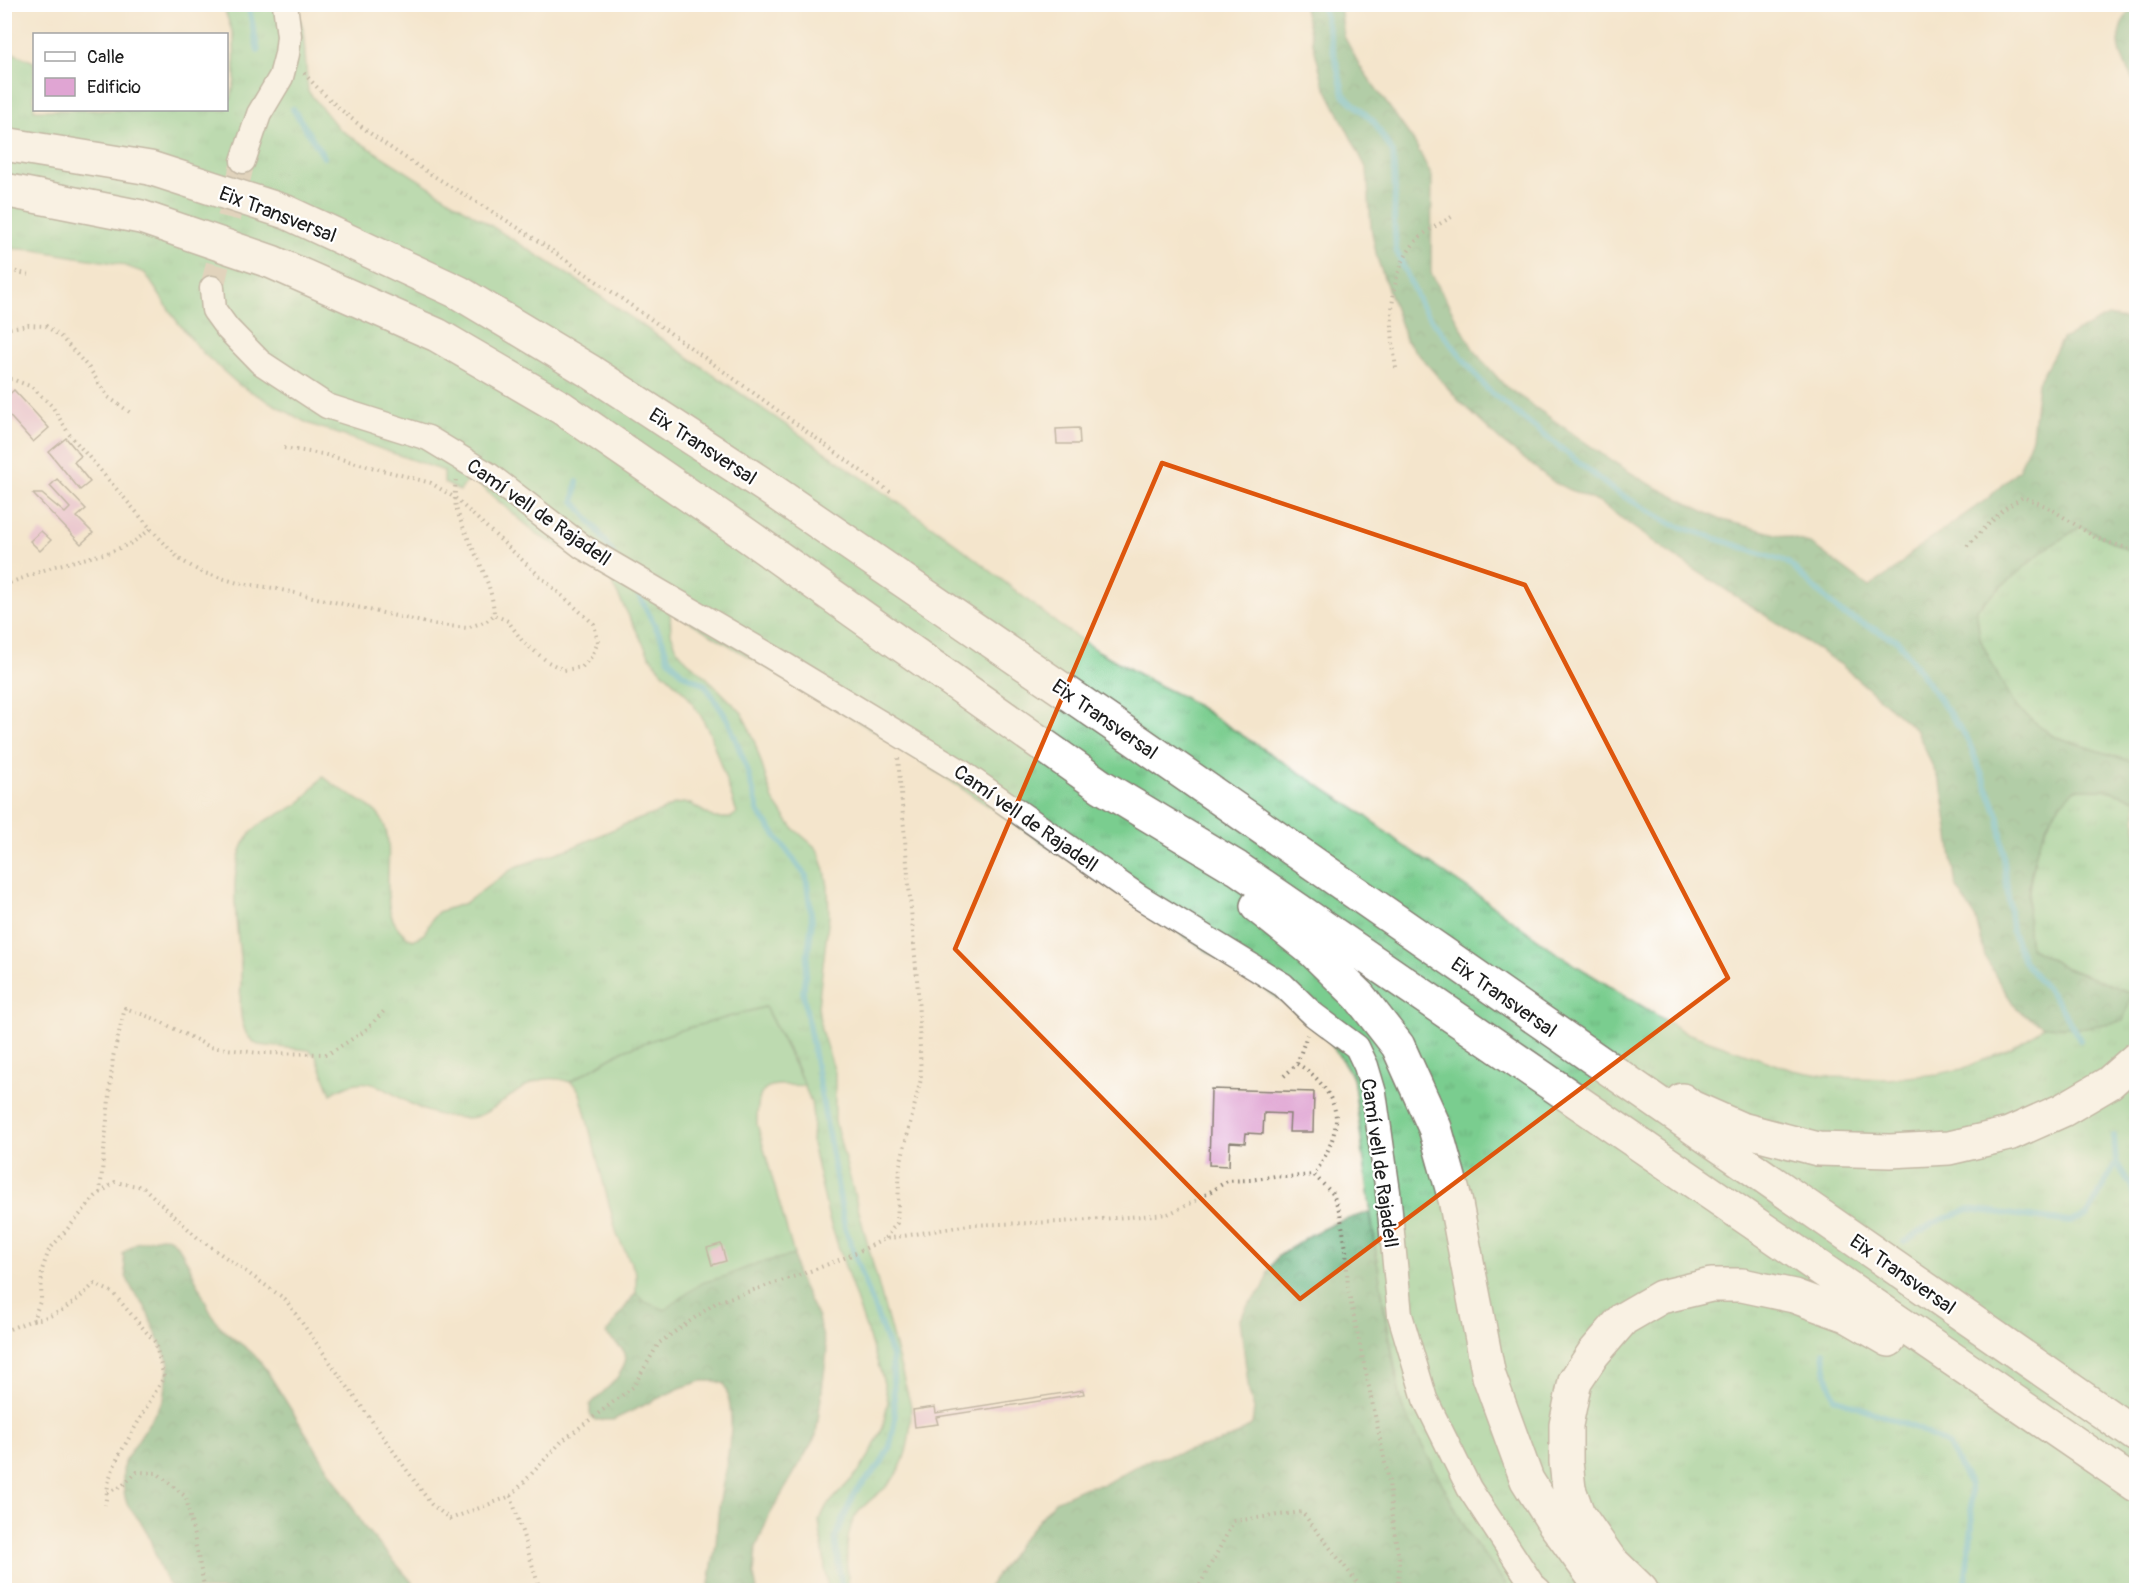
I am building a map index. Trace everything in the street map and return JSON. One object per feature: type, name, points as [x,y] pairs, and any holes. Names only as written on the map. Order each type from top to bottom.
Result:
[{"type":"highway","name":"Eix Transversal","points":[[4,144],[150,168],[286,212],[458,292],[591,372],[767,487],[1133,738],[2136,1436]]},
{"type":"highway","points":[[4,190],[141,217],[272,262],[437,335],[562,408],[741,531],[1101,786],[1312,950],[1359,996],[1398,1046],[1435,1128],[1455,1199],[1489,1376],[1527,1480],[1554,1523],[1595,1579],[1608,1590]]},
{"type":"highway","points":[[1101,786],[1237,868],[2136,1485]]},
{"type":"highway","points":[[1552,1030],[1647,1076],[1692,1107],[1740,1129],[1818,1149],[1890,1151],[1949,1148],[2010,1134],[2063,1110],[2109,1083],[2136,1059]]},
{"type":"highway","points":[[1641,1590],[1610,1560],[1578,1514],[1569,1489],[1566,1462],[1566,1425],[1575,1381],[1593,1354],[1623,1319],[1661,1297],[1711,1285],[1742,1284],[1794,1296],[1846,1315],[1932,1365],[1981,1380]]},
{"type":"street","points":[[243,161],[259,114],[281,77],[288,54],[289,36],[285,4]]},
{"type":"street","name":"Camí vell de Rajadell","points":[[212,288],[214,310],[227,328],[260,362],[327,406],[428,438],[489,475],[583,547],[960,771],[1138,896],[1283,985],[1314,1015],[1357,1047],[1366,1066],[1374,1093],[1388,1192],[1400,1316],[1425,1399],[1469,1488],[1532,1584],[1539,1590]]},
{"type":"path","points":[[288,54],[324,96],[374,137],[533,237],[686,344],[893,494]]},
{"type":"path","points":[[1396,368],[1393,344],[1395,282],[1402,264],[1418,239],[1453,216]]},
{"type":"path","points":[[4,269],[30,276]]},
{"type":"path","points":[[4,329],[28,325],[46,326],[60,336],[89,368],[108,397],[131,413]]},
{"type":"path","points":[[4,379],[12,379],[32,387],[52,406],[69,434],[151,529],[179,559],[201,572],[238,583],[273,588],[431,624],[467,628],[486,621],[494,615]]},
{"type":"path","points":[[284,448],[322,454],[431,483],[455,498],[594,624],[598,642],[592,656],[582,667],[564,670],[548,662],[523,642],[508,621],[494,615]]},
{"type":"path","points":[[455,488],[456,506],[481,568],[494,615]]},
{"type":"path","points":[[1967,546],[2004,509],[2023,497],[2048,507],[2096,538],[2136,551]]},
{"type":"path","points":[[4,585],[55,566],[107,553],[132,543],[151,529]]},
{"type":"path","points":[[885,1239],[897,1223],[900,1165],[921,1079],[918,991],[901,806],[897,733]]},
{"type":"path","points":[[100,1193],[112,1058],[125,1008],[155,1019],[210,1047],[258,1053],[328,1054],[365,1031],[385,1010]]},
{"type":"path","points":[[1284,1076],[1298,1064],[1314,1015]]},
{"type":"path","points":[[33,1320],[41,1299],[42,1269],[49,1250],[100,1193],[115,1182],[143,1187],[198,1238],[285,1299],[431,1504],[450,1519],[511,1496],[562,1441],[633,1387],[659,1343],[717,1302],[808,1272],[885,1239],[969,1225],[1061,1222],[1168,1214],[1194,1202],[1227,1181],[1314,1174],[1325,1158],[1332,1140],[1336,1121],[1335,1111],[1321,1083],[1307,1068],[1298,1064]]},
{"type":"path","points":[[1314,1174],[1333,1194],[1340,1213],[1346,1249],[1348,1289],[1389,1481],[1392,1519],[1399,1558],[1398,1590]]},
{"type":"path","points":[[4,1330],[33,1320],[50,1318],[78,1300],[94,1284],[111,1292],[155,1342],[164,1377],[118,1457],[109,1479],[105,1505]]},
{"type":"path","points":[[107,1492],[121,1487],[137,1472],[157,1473],[186,1497],[205,1590]]},
{"type":"path","points":[[511,1496],[540,1590]]},
{"type":"path","points":[[1197,1590],[1234,1521],[1302,1512],[1363,1590]]},
{"type":"highlighted area","points":[[1162,463],[1525,585],[1728,978],[1300,1299],[955,949]]},
{"type":"green space","points":[[2136,4],[2136,85],[2121,54],[2119,34],[2127,14]]},
{"type":"green space","points":[[223,5],[295,5],[303,28],[308,91],[339,129],[578,281],[945,535],[1059,625],[1098,651],[1185,698],[1366,816],[1401,844],[1485,900],[1559,955],[1684,1032],[1792,1070],[1831,1077],[1887,1079],[1962,1069],[2011,1048],[2044,1026],[2080,1028],[2064,967],[2029,948],[2026,919],[2038,843],[2061,801],[2075,789],[2104,789],[2136,799],[2136,1590],[1510,1590],[1469,1535],[1402,1407],[1378,1268],[1353,1077],[1329,1041],[1283,1001],[881,735],[670,610],[671,633],[677,649],[742,713],[753,737],[773,800],[792,827],[819,852],[828,886],[829,916],[818,1006],[821,1030],[835,1072],[835,1122],[911,1406],[907,1450],[899,1470],[885,1488],[861,1509],[851,1526],[847,1553],[849,1590],[828,1590],[819,1521],[826,1507],[860,1470],[869,1456],[883,1427],[888,1401],[882,1376],[829,1219],[812,1144],[811,1102],[794,1061],[765,1007],[678,1031],[624,1050],[570,1082],[543,1079],[532,1083],[490,1110],[469,1118],[444,1116],[427,1111],[372,1084],[354,1083],[331,1094],[316,1056],[309,1050],[258,1045],[249,1038],[245,1031],[241,1013],[241,968],[235,903],[236,869],[240,854],[246,840],[258,826],[298,804],[323,776],[364,803],[382,820],[389,851],[388,901],[392,917],[400,930],[413,940],[424,934],[438,912],[465,903],[515,867],[571,848],[675,804],[691,804],[714,818],[730,818],[737,813],[710,734],[701,716],[686,694],[649,655],[605,570],[541,537],[470,477],[460,491],[444,483],[444,471],[307,423],[239,385],[204,354],[192,340],[145,273],[120,264],[34,250],[5,248],[4,49],[33,62],[33,111],[228,111],[228,99],[231,99],[235,80],[234,37]]},
{"type":"green space","points":[[1303,5],[1340,5],[1344,36],[1360,66],[1415,143],[1432,177],[1431,273],[1475,352],[1505,386],[1644,481],[1719,519],[1810,543],[1869,587],[1893,571],[1917,548],[1987,499],[2019,469],[2032,437],[2038,382],[2062,339],[2108,316],[2136,321],[2136,554],[2081,526],[2044,550],[1976,609],[1980,639],[1998,676],[2018,709],[2053,736],[2136,763],[2136,799],[2104,789],[2075,789],[2060,804],[2040,841],[2029,884],[2030,948],[2064,967],[2132,993],[2123,1021],[2080,1028],[2044,1026],[2024,1015],[2014,1005],[1985,957],[1976,919],[1956,886],[1942,788],[1917,731],[1840,664],[1669,553],[1600,503],[1555,483],[1501,441],[1460,402],[1406,340],[1377,258],[1371,228],[1367,170],[1323,82]]},
{"type":"green space","points":[[2081,526],[2136,554],[2136,763],[2053,736],[2018,709],[1998,676],[1980,639],[1976,609],[2044,550]]},
{"type":"green space","points":[[765,1007],[805,1086],[782,1085],[767,1088],[759,1099],[757,1124],[794,1255],[758,1263],[701,1283],[665,1310],[643,1301],[636,1292],[636,1273],[617,1235],[580,1093],[570,1082],[624,1050],[678,1031]]},
{"type":"green space","points":[[1370,1212],[1387,1328],[1402,1407],[1469,1535],[1510,1590],[986,1590],[1020,1542],[1055,1501],[1086,1487],[1105,1484],[1143,1462],[1217,1443],[1239,1434],[1252,1424],[1254,1409],[1249,1392],[1240,1319],[1248,1305],[1264,1287],[1268,1271],[1277,1257],[1312,1234],[1335,1223]]},
{"type":"green space","points":[[160,1237],[169,1238],[181,1250],[218,1324],[252,1353],[265,1368],[365,1528],[419,1590],[174,1590],[168,1584],[144,1527],[127,1504],[123,1478],[124,1462],[164,1399],[169,1363],[144,1305],[134,1293],[126,1276],[123,1253],[136,1243]]},
{"type":"green space","points":[[794,1255],[796,1272],[818,1318],[827,1352],[816,1436],[769,1516],[756,1548],[754,1575],[757,1590],[708,1590],[731,1429],[729,1399],[724,1384],[702,1381],[680,1388],[613,1420],[595,1420],[590,1414],[590,1405],[616,1379],[626,1358],[622,1349],[606,1334],[636,1292],[643,1301],[681,1299],[693,1287],[701,1283],[758,1263]]},
{"type":"building","points":[[14,390],[49,428],[33,442],[4,410],[4,399]]},
{"type":"building","points":[[1079,428],[1080,444],[1057,444],[1056,429]]},
{"type":"building","points":[[66,438],[81,456],[74,462],[90,482],[80,490],[49,452]]},
{"type":"building","points":[[57,479],[86,509],[77,517],[93,533],[81,544],[33,494],[42,494],[65,513],[70,508],[50,486]]},
{"type":"building","points":[[41,531],[51,540],[40,551],[30,541]]},
{"type":"building","points":[[1211,1089],[1314,1092],[1313,1132],[1289,1132],[1290,1114],[1264,1113],[1263,1134],[1246,1133],[1245,1143],[1230,1142],[1229,1166],[1209,1165]]},
{"type":"building","points":[[721,1244],[726,1261],[712,1265],[707,1248]]},
{"type":"building","points":[[1083,1390],[1084,1394],[936,1417],[938,1424],[915,1427],[913,1410],[935,1407],[936,1413]]},
{"type":"waterway","points":[[248,4],[258,51]]},
{"type":"waterway","points":[[1322,4],[1344,95],[1374,122],[1393,153],[1396,250],[1421,306],[1487,389],[1613,490],[1672,524],[1787,562],[1841,613],[1898,641],[1967,738],[1999,817],[2012,930],[2024,962],[2058,1002],[2080,1040]]},
{"type":"waterway","points":[[293,109],[324,157]]},
{"type":"waterway","points":[[577,482],[574,501],[613,554]]},
{"type":"waterway","points":[[635,588],[662,639],[668,658],[683,674],[705,685],[728,720],[747,769],[759,813],[806,876],[812,921],[803,992],[845,1228],[892,1356],[895,1419],[890,1446],[880,1465],[855,1492],[835,1538],[842,1590]]},
{"type":"waterway","points":[[2114,1136],[2116,1162],[2132,1187],[2136,1204]]},
{"type":"waterway","points":[[1904,1242],[1933,1223],[1969,1209],[2070,1222],[2088,1215],[2116,1162]]},
{"type":"waterway","points":[[1824,1352],[1827,1376],[1835,1398],[1918,1429],[1947,1444],[1970,1485],[1972,1527],[1964,1590]]},
{"type":"tunnel","points":[[212,288],[243,161]]}]
